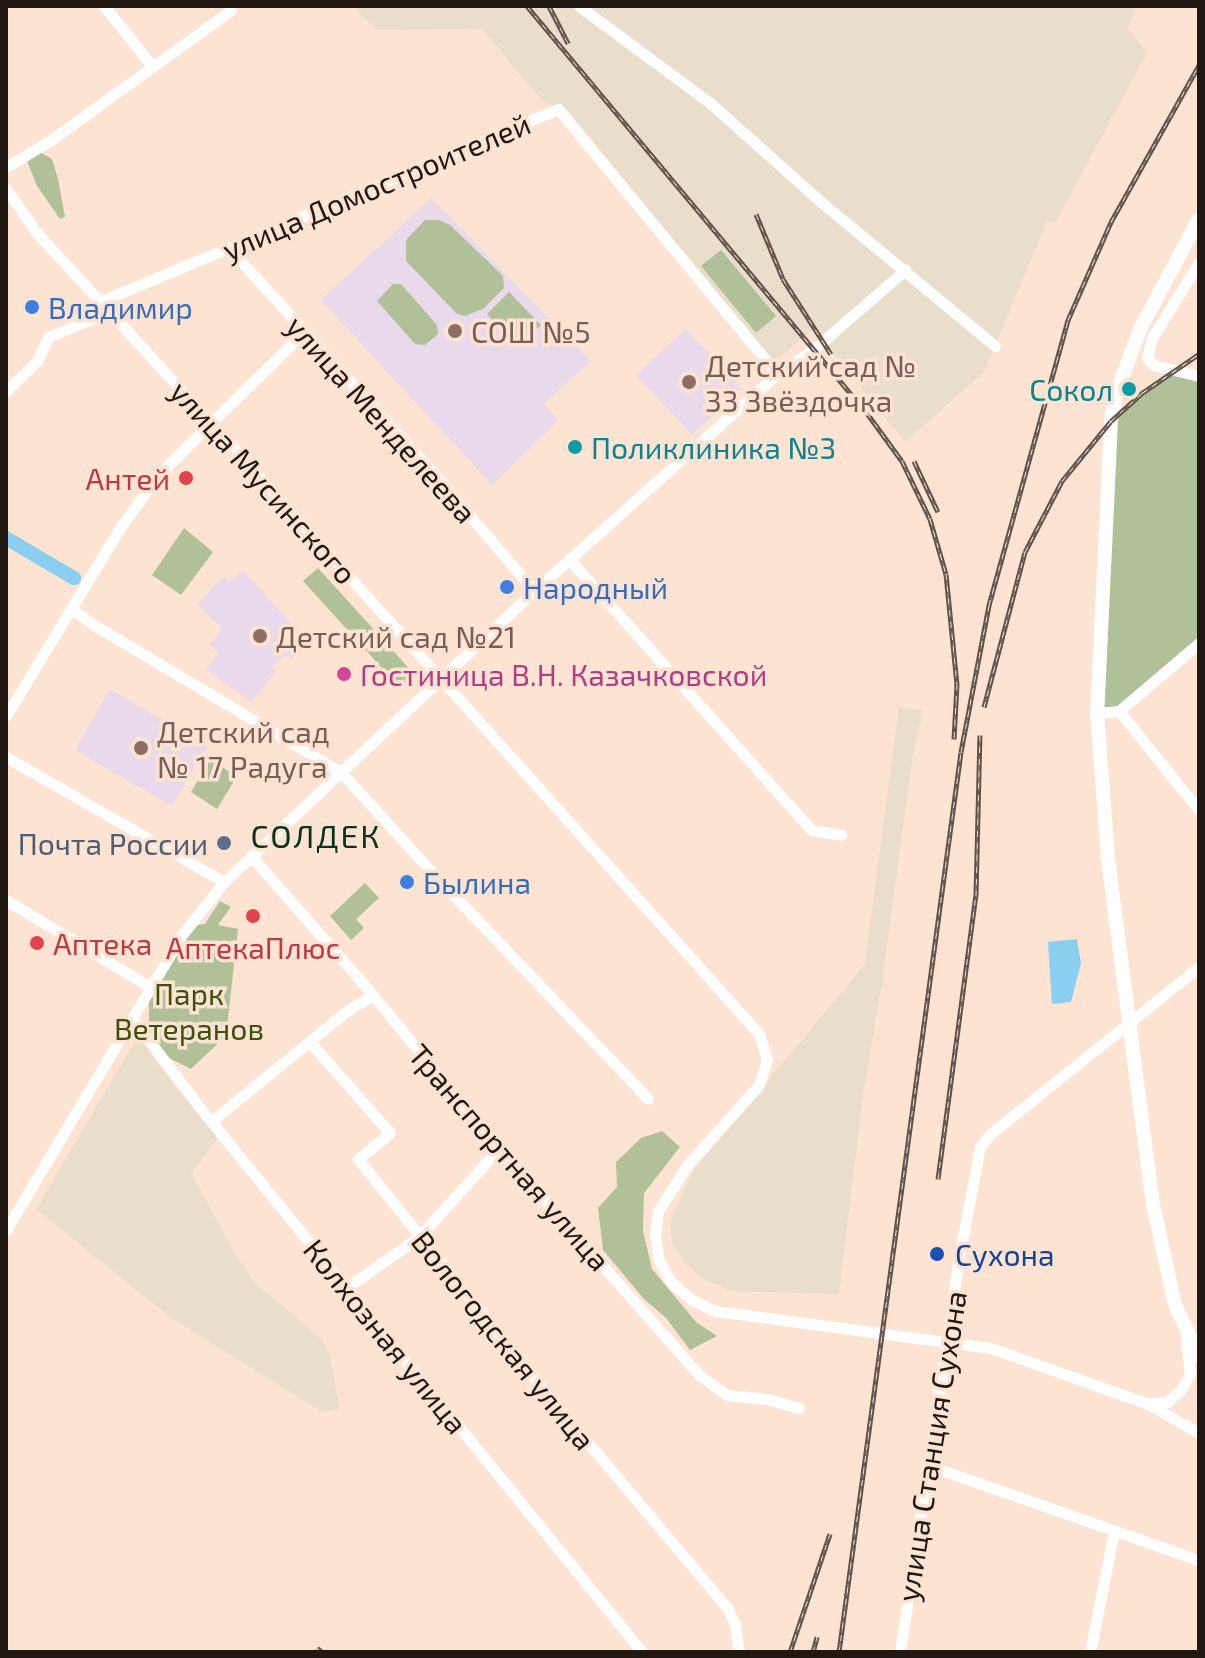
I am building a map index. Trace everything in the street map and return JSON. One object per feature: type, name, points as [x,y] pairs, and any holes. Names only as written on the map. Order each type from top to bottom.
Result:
[{"type":"main road","points":[[1199,219],[1141,327],[1116,393],[1111,421],[1097,713],[1108,859],[1153,1204],[1175,1305],[1199,1356]]},
{"type":"street","points":[[104,6],[153,67]]},
{"type":"street","points":[[579,6],[710,103],[995,346]]},
{"type":"street","points":[[6,167],[51,140],[231,10]]},
{"type":"street","name":"улица Домостроителей","points":[[99,302],[558,109],[777,374]]},
{"type":"street","name":"улица Мусинского","points":[[6,189],[9,202],[210,421],[759,1034],[767,1060],[765,1075],[688,1164],[658,1211],[655,1234],[659,1261],[671,1282],[692,1300],[716,1311],[991,1348],[1148,1404]]},
{"type":"street","name":"улица Менделеева","points":[[229,248],[534,591]]},
{"type":"street","points":[[1199,262],[1152,338],[1148,350],[1149,362],[1172,371],[1199,376]]},
{"type":"street","points":[[6,1230],[181,936],[224,882],[534,591],[777,374],[814,349],[905,270]]},
{"type":"street","points":[[6,391],[37,361],[48,337],[109,312]]},
{"type":"street","points":[[6,716],[120,528],[159,474],[304,332]]},
{"type":"street","points":[[570,560],[811,830],[842,835]]},
{"type":"street","points":[[72,609],[341,772],[448,890],[648,1099]]},
{"type":"street","points":[[1097,713],[1119,711],[1199,643]]},
{"type":"street","points":[[1119,711],[1199,810]]},
{"type":"street","points":[[6,757],[224,882]]},
{"type":"street","name":"Транспортная улица","points":[[251,856],[373,995],[499,1148],[700,1376],[727,1395],[767,1399],[799,1408]]},
{"type":"street","points":[[6,900],[150,987]]},
{"type":"street","name":"улица Станция Сухона","points":[[900,1652],[960,1252],[980,1147],[989,1135],[1199,967]]},
{"type":"street","points":[[213,1120],[344,1013],[373,995]]},
{"type":"street","name":"Колхозная улица","points":[[132,1018],[194,1101],[213,1120],[642,1652]]},
{"type":"street","name":"Вологодская улица","points":[[310,1042],[390,1133],[358,1159],[419,1237],[728,1609],[739,1652]]},
{"type":"street","points":[[346,1288],[419,1237],[499,1148]]},
{"type":"street","points":[[1148,1404],[1167,1402],[1181,1390],[1190,1373],[1190,1350],[1175,1305]]},
{"type":"street","points":[[1148,1404],[1199,1433]]},
{"type":"street","points":[[930,1466],[1199,1560]]},
{"type":"street","points":[[1090,1652],[1114,1531]]},
{"type":"shaded area","points":[[352,6],[1136,6],[1128,28],[1147,53],[1055,223],[1047,221],[984,372],[905,442],[813,329],[774,362],[565,107],[544,103],[482,29],[377,30]]},
{"type":"shaded area","name":"СОШ №5","points":[[431,198],[591,361],[544,404],[558,420],[492,485],[321,300]]},
{"type":"shaded area","name":"Детский сад № 33 Звёздочка","points":[[686,329],[742,389],[692,435],[636,375]]},
{"type":"shaded area","name":"Детский сад №21","points":[[243,570],[309,643],[291,660],[285,655],[272,667],[276,672],[251,702],[206,670],[219,653],[210,644],[222,629],[197,604],[225,576],[230,582]]},
{"type":"shaded area","name":"Детский сад № 17 Радуга","points":[[110,689],[207,746],[172,806],[75,750]]},
{"type":"shaded area","points":[[899,707],[923,710],[913,754],[881,989],[863,1094],[839,1294],[730,1291],[703,1279],[685,1263],[672,1243],[670,1221],[694,1170],[865,964]]},
{"type":"shaded area","points":[[138,1036],[178,1091],[222,1134],[191,1173],[235,1254],[255,1283],[323,1340],[331,1359],[339,1409],[322,1412],[170,1317],[36,1209]]},
{"type":"green space","points":[[40,152],[52,159],[58,179],[65,217],[60,219],[37,186],[26,157]]},
{"type":"green space","points":[[425,220],[439,220],[450,225],[503,276],[504,288],[483,309],[465,316],[457,314],[406,261],[406,240]]},
{"type":"green space","points":[[721,250],[776,316],[756,333],[701,266]]},
{"type":"green space","points":[[393,284],[401,284],[437,325],[438,334],[425,345],[415,344],[377,301]]},
{"type":"green space","points":[[509,292],[541,325],[518,346],[487,314]]},
{"type":"green space","points":[[1172,371],[1199,376],[1199,643],[1119,711],[1097,713],[1111,421]]},
{"type":"green space","points":[[184,528],[213,552],[181,595],[152,575]]},
{"type":"green space","points":[[318,568],[415,675],[400,688],[303,581]]},
{"type":"green space","points":[[210,760],[237,776],[217,809],[191,792]]},
{"type":"green space","points":[[365,883],[379,898],[356,919],[364,928],[351,940],[330,916]]},
{"type":"green space","name":"Парк Ветеранов","points":[[220,901],[231,907],[218,925],[238,929],[226,1036],[191,1069],[161,1054],[149,1038],[149,999],[192,926],[205,924]]},
{"type":"green space","points":[[662,1131],[680,1147],[644,1193],[643,1231],[652,1269],[696,1322],[717,1336],[690,1350],[667,1319],[644,1299],[603,1250],[598,1208],[617,1187],[616,1162],[641,1138]]},
{"type":"water","points":[[1077,939],[1081,963],[1071,1002],[1052,1004],[1048,942]]},
{"type":"waterway","points":[[6,538],[74,578]]},
{"type":"railway","points":[[527,6],[867,413],[902,461],[930,519],[946,574],[957,684],[954,739]]},
{"type":"railway","points":[[549,6],[568,43]]},
{"type":"railway","points":[[839,1652],[961,752],[989,605],[1068,320],[1111,222],[1199,65]]},
{"type":"railway","points":[[756,214],[783,279],[831,354]]},
{"type":"railway","points":[[984,707],[1025,552],[1062,481],[1111,421],[1142,393],[1199,354]]},
{"type":"railway","points":[[914,461],[938,512]]},
{"type":"railway","points":[[938,1179],[976,896],[980,735]]},
{"type":"railway","points":[[790,1652],[830,1534]]},
{"type":"railway","points":[[813,1652],[817,1637]]},
{"type":"railway","points":[[317,1648],[322,1652]]},
{"type":"place","name":"Владимир","points":[[32,307]]},
{"type":"place","name":"СОШ №5","points":[[455,331]]},
{"type":"place","name":"Детский сад № 33 Звёздочка","points":[[689,382]]},
{"type":"place","name":"Сокол","points":[[1129,389]]},
{"type":"place","name":"Поликлиника №3","points":[[575,447]]},
{"type":"place","name":"Антей","points":[[186,478]]},
{"type":"place","name":"Народный","points":[[507,587]]},
{"type":"place","name":"Детский сад №21","points":[[260,636]]},
{"type":"place","name":"Гостиница В.Н. Казачковской","points":[[344,674]]},
{"type":"place","name":"Детский сад № 17 Радуга","points":[[141,748]]},
{"type":"place","name":"Почта России","points":[[224,843]]},
{"type":"place","name":"Былина","points":[[407,882]]},
{"type":"place","name":"АптекаПлюс","points":[[253,916]]},
{"type":"place","name":"Аптека","points":[[37,943]]},
{"type":"place","name":"Сухона","points":[[937,1254]]},
{"type":"district","name":"СОЛДЕК","points":[[316,835]]}]
